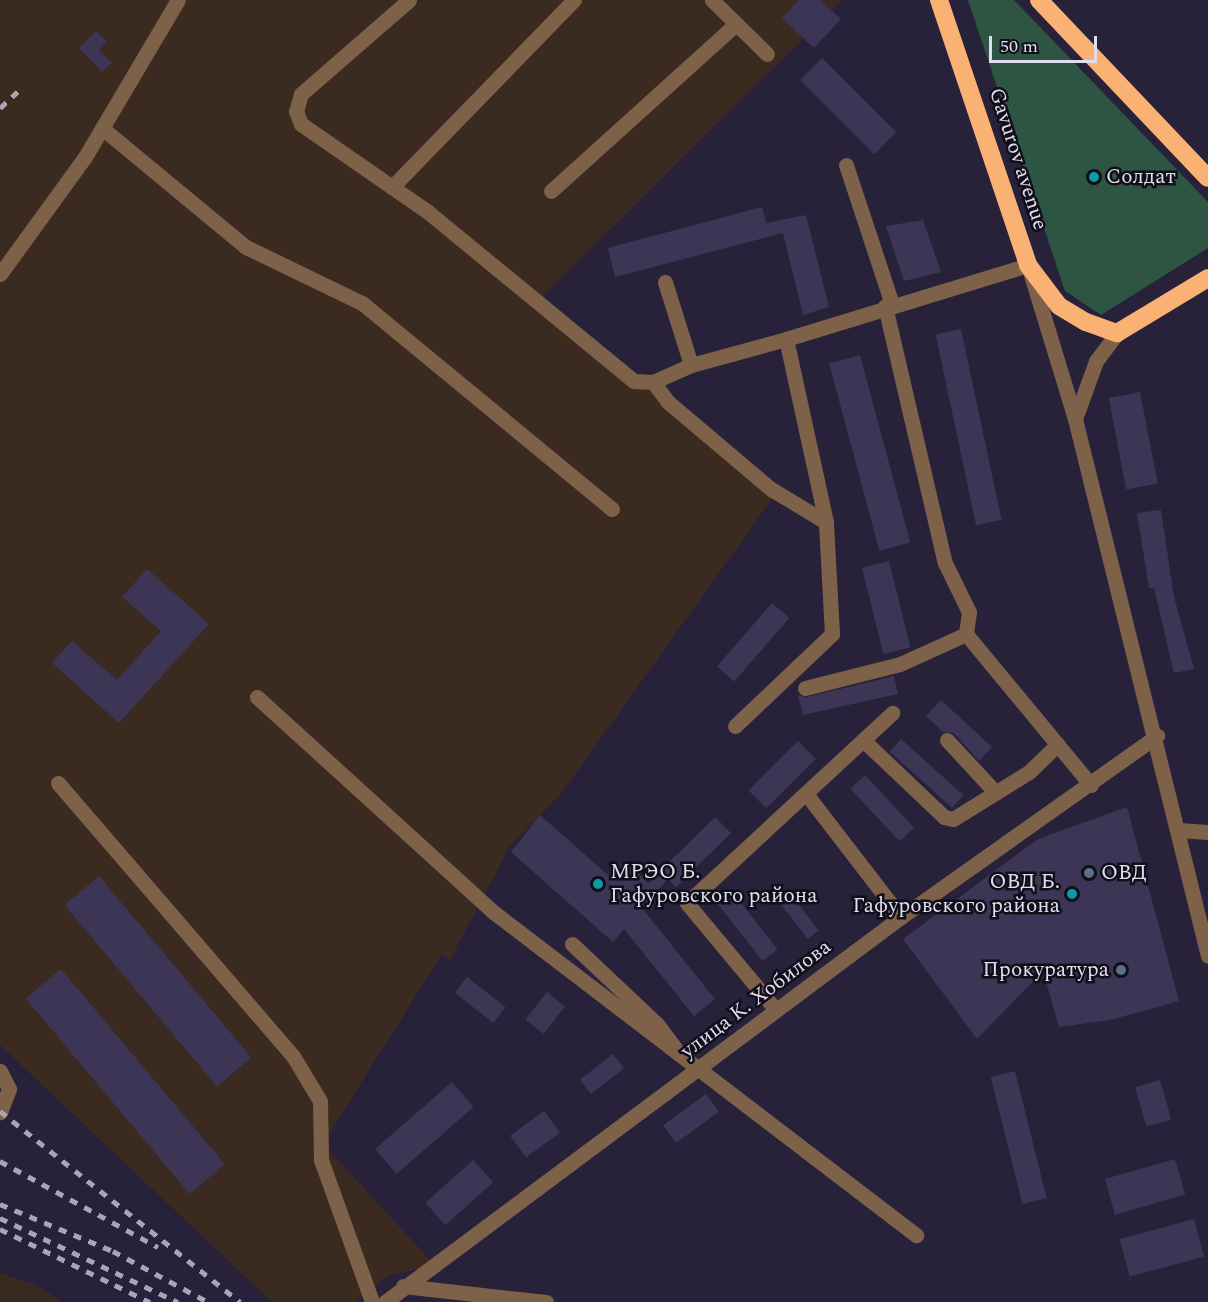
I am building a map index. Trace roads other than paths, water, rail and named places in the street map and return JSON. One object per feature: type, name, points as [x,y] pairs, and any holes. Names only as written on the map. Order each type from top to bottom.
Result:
[{"type":"highway","name":"Gavurov avenue","points":[[939,0],[1028,265],[1059,306],[1086,322],[1117,333]]},
{"type":"highway","points":[[1039,0],[1208,178]]},
{"type":"highway","points":[[1117,333],[1208,278]]},
{"type":"street","points":[[0,274],[33,232],[102,128],[178,0]]},
{"type":"street","points":[[409,0],[301,94],[296,111],[301,124],[392,187],[634,381],[653,382],[691,365],[786,339],[888,305],[1028,265],[1075,419],[1179,830],[1202,900],[1208,956]]},
{"type":"street","points":[[392,187],[574,0]]},
{"type":"street","points":[[712,0],[767,54]]},
{"type":"street","points":[[551,191],[736,24]]},
{"type":"street","points":[[102,128],[246,247],[362,303],[612,510]]},
{"type":"street","points":[[846,165],[888,305],[945,563],[969,612],[966,634],[1091,785]]},
{"type":"street","points":[[665,282],[691,365]]},
{"type":"street","points":[[1075,419],[1096,362],[1117,333]]},
{"type":"street","points":[[735,726],[832,634],[826,522],[786,339]]},
{"type":"street","points":[[653,382],[668,402],[771,489],[826,522]]},
{"type":"street","points":[[805,688],[900,664],[966,634]]},
{"type":"street","points":[[257,697],[492,911],[915,1235]]},
{"type":"street","points":[[776,1010],[687,903],[807,795],[892,713]]},
{"type":"street","name":"улица К. Хобилова","points":[[385,1302],[403,1286],[901,917],[1091,785],[1157,736]]},
{"type":"street","points":[[863,740],[944,817],[961,815],[1029,772],[1058,744]]},
{"type":"street","points":[[947,740],[996,793]]},
{"type":"street","points":[[58,783],[293,1056],[320,1101],[321,1160],[372,1302]]},
{"type":"street","points":[[807,795],[901,917]]},
{"type":"street","points":[[1179,830],[1208,832]]},
{"type":"street","points":[[572,944],[657,1024],[680,1055]]},
{"type":"street","points":[[0,1071],[9,1089],[0,1112]]},
{"type":"street","points":[[403,1286],[546,1302]]},
{"type":"railway","points":[[0,108],[19,90]]},
{"type":"railway","points":[[0,1111],[240,1302]]},
{"type":"railway","points":[[0,1161],[158,1247]]},
{"type":"railway","points":[[0,1204],[113,1251],[208,1302]]},
{"type":"railway","points":[[0,1218],[178,1302]]},
{"type":"railway","points":[[0,1229],[150,1302]]},
{"type":"place","name":"Солдат","points":[[1094,177]]},
{"type":"place","name":"ОВД","points":[[1089,873]]},
{"type":"place","name":"МРЭО Б. Гафуровского района","points":[[598,884]]},
{"type":"place","name":"ОВД Б. Гафуровского района","points":[[1072,894]]},
{"type":"place","name":"Прокуратура","points":[[1121,970]]}]
